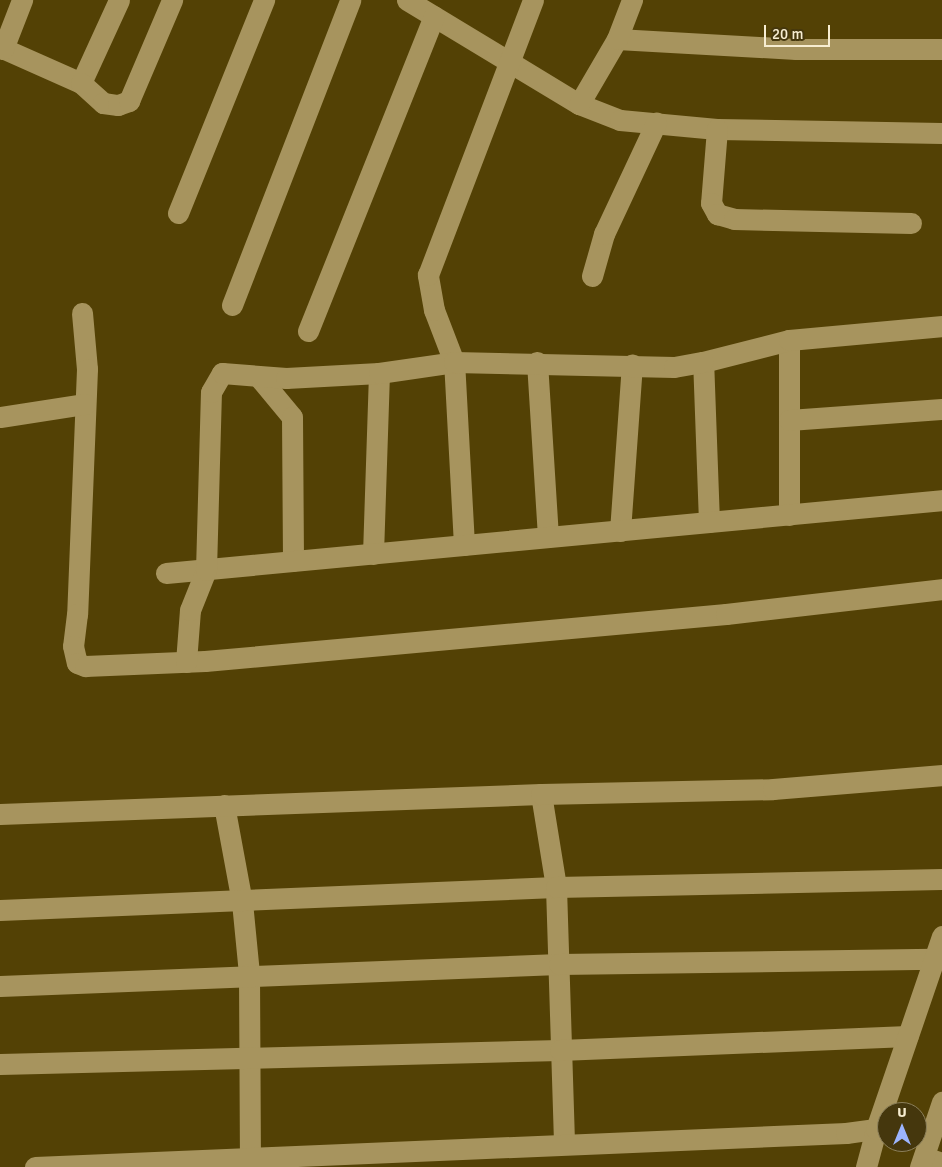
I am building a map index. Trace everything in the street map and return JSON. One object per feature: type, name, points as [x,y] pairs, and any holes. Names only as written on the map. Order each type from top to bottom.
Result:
[{"type":"street","points":[[22,0],[2,48],[81,83],[103,103],[118,105],[129,101],[172,0]]},
{"type":"street","points":[[81,83],[118,0]]},
{"type":"street","points":[[178,213],[264,0]]},
{"type":"street","points":[[232,305],[350,0]]},
{"type":"street","points":[[464,545],[454,362],[434,310],[428,275],[532,0]]},
{"type":"street","points":[[580,104],[617,38],[632,0]]},
{"type":"street","points":[[412,1],[580,104],[620,120],[717,129],[942,133]]},
{"type":"street","points":[[308,331],[434,16]]},
{"type":"street","points":[[617,38],[796,50],[942,49]]},
{"type":"street","points":[[592,276],[604,234],[656,123]]},
{"type":"street","points":[[717,129],[711,203],[717,214],[734,219],[912,224]]},
{"type":"street","points":[[82,313],[86,352],[86,404],[77,614],[73,646],[77,663],[86,666],[186,662],[726,614],[942,589]]},
{"type":"street","points":[[186,662],[190,610],[206,570],[210,392],[222,373],[286,378],[379,373],[454,362],[632,364],[674,367],[703,362],[789,340],[942,326]]},
{"type":"street","points":[[789,340],[789,515]]},
{"type":"street","points":[[537,362],[548,537]]},
{"type":"street","points":[[703,362],[709,522]]},
{"type":"street","points":[[620,531],[632,364]]},
{"type":"street","points":[[373,554],[379,373]]},
{"type":"street","points":[[258,376],[292,418],[293,561]]},
{"type":"street","points":[[0,417],[86,404]]},
{"type":"street","points":[[789,420],[942,409]]},
{"type":"street","points":[[166,573],[942,500]]},
{"type":"street","points":[[0,814],[541,794],[773,789],[942,775]]},
{"type":"street","points":[[541,794],[556,887],[564,1144]]},
{"type":"street","points":[[224,805],[242,902],[248,974],[248,1162]]},
{"type":"street","points":[[0,910],[242,902],[556,887],[942,879]]},
{"type":"street","points":[[866,1167],[876,1130],[942,936]]},
{"type":"street","points":[[0,986],[248,974],[559,964],[934,960]]},
{"type":"street","points":[[0,1064],[560,1050],[908,1036]]},
{"type":"street","points":[[928,1162],[942,1102]]},
{"type":"street","points":[[34,1167],[476,1158],[564,1144],[846,1134],[876,1130]]}]
